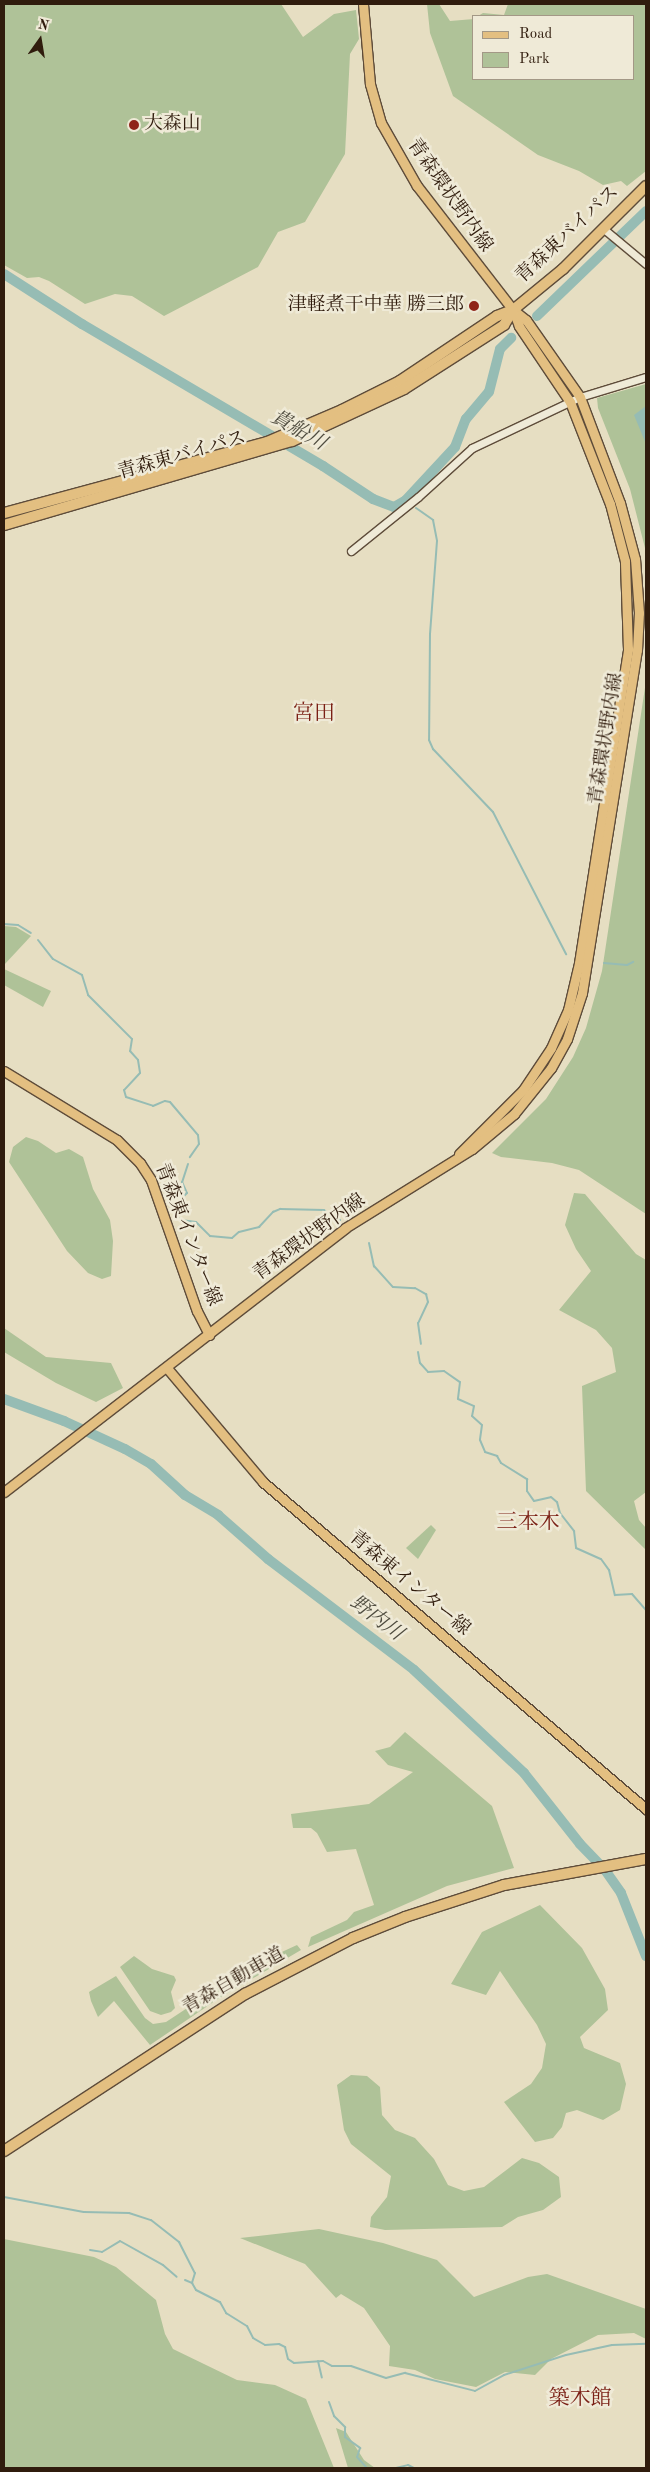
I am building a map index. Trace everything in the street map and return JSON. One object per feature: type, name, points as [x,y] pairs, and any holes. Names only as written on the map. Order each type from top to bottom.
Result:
[{"type":"highway","name":"青森東バイパス","points":[[4,525],[271,445],[404,389],[504,325],[513,310],[609,233],[646,186]]},
{"type":"highway","name":"青森東バイパス","points":[[4,513],[271,445]]},
{"type":"highway","name":"青森自動車道","points":[[4,2151],[184,2031],[297,1965],[405,1917],[504,1885],[528,1879],[646,1859]]},
{"type":"main road","name":"青森環状野内線","points":[[363,4],[370,84],[381,123],[417,186],[513,310],[526,320],[580,397],[620,503],[635,560],[639,613],[637,650],[615,766]]},
{"type":"main road","name":"青森環状野内線","points":[[167,1368],[345,1228],[411,1189],[459,1155],[472,1149],[514,1114],[551,1068],[569,1032],[588,964],[615,766],[628,649],[628,585],[610,504],[570,402],[519,326],[513,310]]},
{"type":"main road","name":"青森東インター線","points":[[4,1071],[117,1140],[140,1162],[151,1180],[197,1311],[209,1334]]},
{"type":"main road","name":"青森東インター線","points":[[167,1368],[263,1482],[646,1809]]},
{"type":"main road","points":[[4,1492],[106,1412],[167,1368]]},
{"type":"street","points":[[609,233],[646,264]]},
{"type":"street","points":[[351,551],[418,497],[472,448],[580,397],[646,377]]},
{"type":"green space","points":[[4,4],[281,4],[303,37],[334,14],[356,10],[359,39],[350,54],[345,154],[305,222],[278,232],[258,267],[164,316],[132,296],[115,294],[85,304],[49,281],[39,277],[27,278],[4,265]]},
{"type":"green space","points":[[427,4],[439,4],[450,21],[472,19],[472,80],[635,80],[635,15],[504,15],[508,4],[646,4],[646,171],[627,186],[621,181],[603,185],[579,171],[538,155],[453,96],[430,33]]},
{"type":"green space","points":[[483,13],[504,15],[480,15]]},
{"type":"green space","points":[[646,384],[646,552],[630,489],[598,408],[597,398]]},
{"type":"green space","points":[[646,681],[646,1214],[579,1170],[552,1163],[501,1157],[492,1153],[546,1099],[573,1057],[586,1028],[602,971]]},
{"type":"green space","points":[[4,926],[16,927],[31,936],[4,965]]},
{"type":"green space","points":[[4,969],[51,991],[43,1007],[4,985]]},
{"type":"green space","points":[[26,1137],[38,1141],[56,1153],[69,1149],[83,1157],[93,1189],[110,1220],[113,1241],[111,1276],[102,1279],[88,1273],[67,1251],[9,1162],[13,1147]]},
{"type":"green space","points":[[574,1193],[585,1194],[636,1254],[646,1260],[646,1492],[634,1501],[639,1520],[646,1528],[646,1550],[586,1491],[582,1386],[616,1372],[612,1348],[596,1330],[559,1310],[591,1271],[576,1249],[565,1225]]},
{"type":"green space","points":[[4,1328],[46,1357],[111,1363],[123,1388],[96,1402],[56,1383],[4,1352]]},
{"type":"green space","points":[[431,1525],[436,1530],[418,1559],[406,1548]]},
{"type":"green space","points":[[405,1732],[492,1806],[514,1868],[447,1886],[308,1947],[311,1937],[347,1920],[354,1912],[374,1905],[356,1849],[327,1852],[317,1833],[311,1828],[293,1828],[291,1814],[369,1804],[413,1772],[388,1765],[375,1751],[390,1747]]},
{"type":"green space","points":[[540,1905],[582,1948],[605,1989],[608,2010],[580,2037],[584,2048],[620,2063],[626,2084],[620,2110],[603,2120],[577,2110],[566,2113],[562,2127],[553,2138],[535,2142],[504,2102],[531,2084],[542,2068],[546,2044],[537,2025],[500,1971],[486,1995],[451,1984],[482,1932]]},
{"type":"green space","points":[[297,1945],[301,1950],[218,1999],[150,2045],[114,2001],[98,2017],[91,2001],[89,1992],[116,1976],[145,2018],[153,2024],[166,2022],[251,1966]]},
{"type":"green space","points":[[134,1956],[152,1969],[174,1976],[176,1980],[171,1992],[175,2008],[171,2012],[161,2015],[150,2011],[120,1967]]},
{"type":"green space","points":[[351,2075],[367,2076],[380,2087],[382,2115],[395,2130],[415,2138],[434,2159],[448,2185],[464,2191],[484,2187],[522,2158],[539,2163],[559,2177],[561,2197],[543,2210],[518,2217],[502,2227],[385,2230],[370,2227],[371,2217],[387,2197],[391,2176],[351,2144],[344,2130],[337,2085]]},
{"type":"green space","points":[[319,2229],[383,2243],[437,2260],[474,2297],[528,2277],[547,2274],[646,2309],[646,2339],[634,2333],[598,2335],[551,2359],[535,2375],[505,2372],[476,2387],[435,2379],[415,2370],[389,2366],[390,2346],[364,2308],[341,2294],[336,2298],[305,2264],[240,2238]]},
{"type":"green space","points":[[4,2239],[94,2257],[116,2267],[156,2300],[165,2334],[173,2349],[237,2380],[275,2385],[306,2399],[334,2468],[4,2468]]},
{"type":"green space","points":[[336,2428],[346,2432],[364,2460],[375,2468],[348,2468]]},
{"type":"water","points":[[646,406],[646,444],[634,415]]},
{"type":"waterway","name":"貴船川","points":[[537,316],[646,211]]},
{"type":"waterway","name":"貴船川","points":[[4,274],[82,324],[323,466],[373,499],[394,507],[406,500],[455,447],[466,419],[489,392],[500,349],[511,338]]},
{"type":"waterway","points":[[416,508],[433,520],[437,541],[430,634],[429,740],[433,749],[493,812],[566,954]]},
{"type":"waterway","points":[[4,924],[18,925],[31,933]]},
{"type":"waterway","points":[[38,940],[53,959],[82,975],[88,995],[132,1039],[130,1051],[138,1060],[140,1073],[124,1090],[126,1097],[153,1106],[165,1101],[170,1102],[198,1135],[199,1144],[190,1157]]},
{"type":"waterway","points":[[604,963],[627,965],[633,962]]},
{"type":"waterway","points":[[188,1164],[182,1182],[187,1193],[175,1205],[175,1216],[181,1220],[196,1222],[210,1236],[232,1238],[239,1232],[259,1227],[273,1212],[280,1209],[324,1210],[340,1220]]},
{"type":"waterway","points":[[369,1243],[374,1266],[393,1287],[415,1288],[426,1294],[428,1302],[418,1323],[421,1344]]},
{"type":"waterway","points":[[418,1352],[420,1363],[428,1372],[444,1371],[460,1382],[458,1399],[474,1406],[472,1416],[482,1425],[480,1440],[485,1452],[497,1456],[501,1463],[527,1479],[527,1491],[534,1501],[551,1497],[557,1502],[560,1513],[574,1531],[576,1548],[601,1559],[609,1570],[615,1595],[632,1594],[646,1610]]},
{"type":"waterway","name":"野内川","points":[[4,1399],[64,1421],[125,1449],[151,1464],[185,1495],[218,1515],[268,1559],[414,1670],[524,1773],[580,1844],[605,1870],[621,1893],[646,1956]]},
{"type":"waterway","points":[[4,2197],[84,2212],[129,2213],[151,2220],[179,2242],[195,2273],[192,2283],[196,2290],[220,2302],[226,2313],[247,2326],[253,2338],[265,2345],[279,2344],[285,2347],[288,2359],[294,2363],[323,2361],[332,2366],[351,2366],[386,2378],[405,2373],[475,2391],[504,2375],[566,2355],[612,2345],[646,2344]]},
{"type":"waterway","points":[[90,2250],[102,2252],[120,2241],[163,2265],[177,2277]]},
{"type":"waterway","points":[[185,2280],[192,2283]]},
{"type":"waterway","points":[[318,2361],[322,2378]]},
{"type":"waterway","points":[[329,2402],[334,2416],[345,2427],[345,2437],[360,2448],[357,2457],[367,2468]]},
{"type":"waterway","points":[[396,2468],[408,2465],[414,2468]]},
{"type":"place","name":"大森山","points":[[134,125]]},
{"type":"place","name":"津軽煮干中華 勝三郎","points":[[474,306]]},
{"type":"district","name":"宮田","points":[[314,714]]},
{"type":"district","name":"三本木","points":[[528,1523]]},
{"type":"district","name":"築木館","points":[[580,2399]]}]
